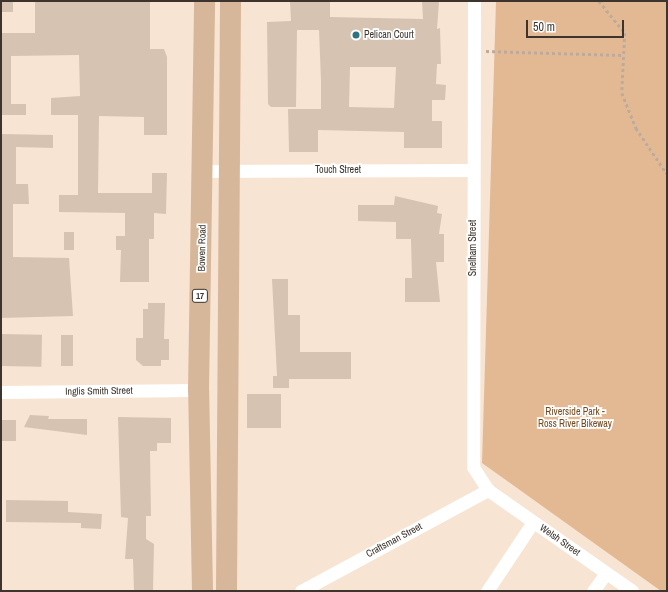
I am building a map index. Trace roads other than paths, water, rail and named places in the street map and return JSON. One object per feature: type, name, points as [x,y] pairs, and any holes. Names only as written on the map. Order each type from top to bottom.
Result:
[{"type":"main road","name":"Bowen Road","points":[[202,591],[198,390],[204,170],[204,1]]},
{"type":"main road","points":[[226,591],[227,170],[230,1]]},
{"type":"street","name":"Snelham Street","points":[[474,1],[472,170],[473,467],[488,490]]},
{"type":"street","name":"Touch Street","points":[[204,170],[472,170]]},
{"type":"street","name":"Inglis Smith Street","points":[[1,392],[198,390]]},
{"type":"street","name":"Welsh Street","points":[[488,490],[632,591]]},
{"type":"street","name":"Craftsman Street","points":[[301,591],[488,490]]},
{"type":"street","points":[[487,591],[533,522]]},
{"type":"street","points":[[593,591],[606,573]]},
{"type":"place","name":"Pelican Court","points":[[356,35]]},
{"type":"park label","name":"Riverside Park - Ross River Bikeway","points":[[575,416]]}]
